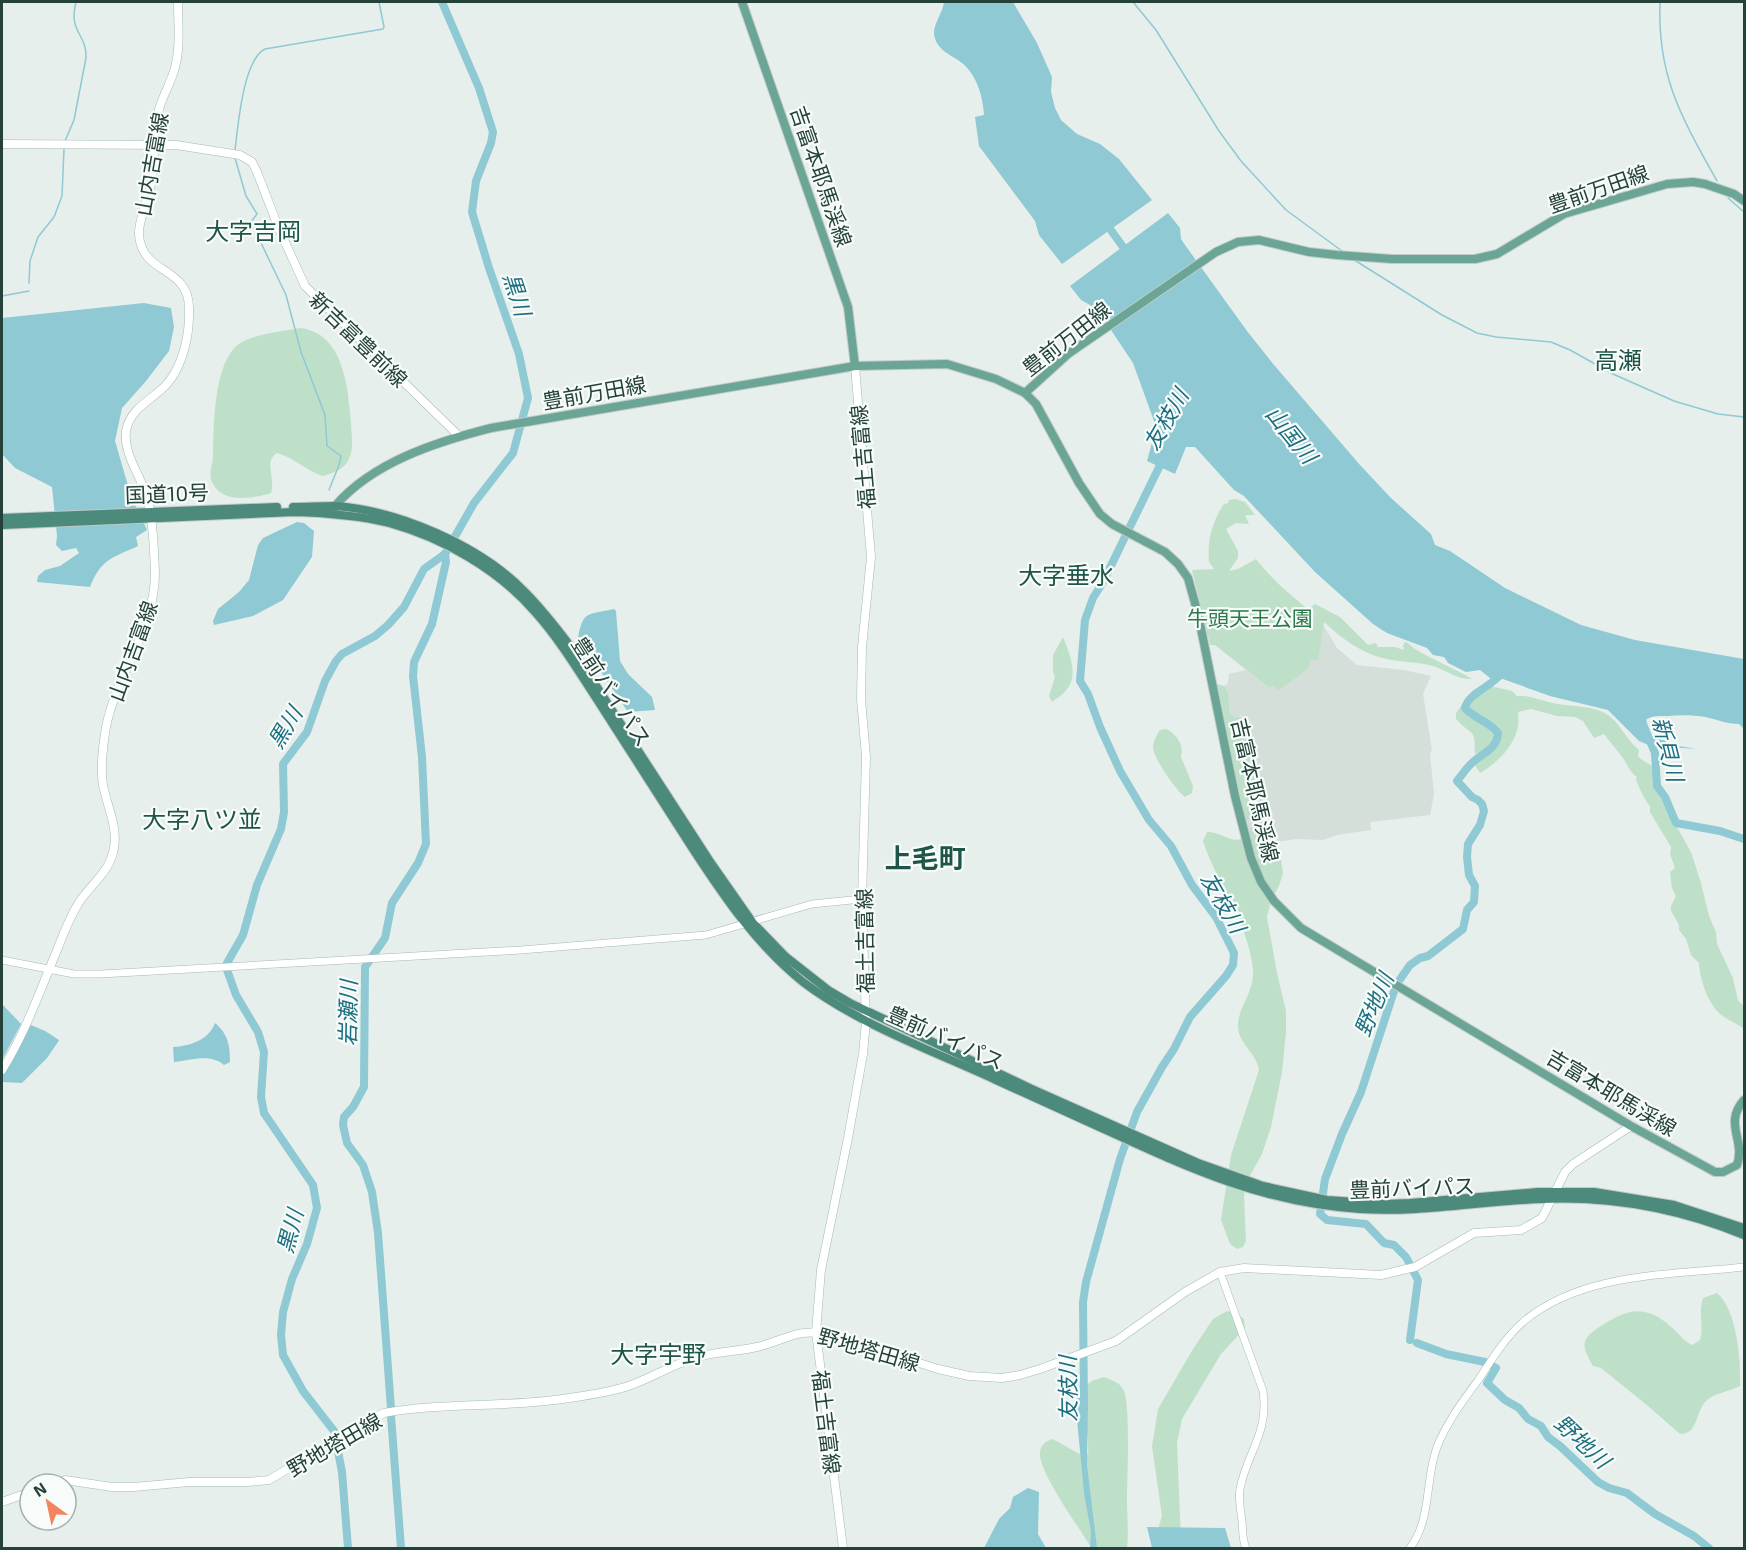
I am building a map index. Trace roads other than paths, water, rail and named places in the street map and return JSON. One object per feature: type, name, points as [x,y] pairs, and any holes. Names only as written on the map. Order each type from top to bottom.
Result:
[{"type":"highway","name":"国道10号","points":[[2,518],[52,519],[334,510]]},
{"type":"highway","name":"豊前バイパス","points":[[334,510],[392,517],[479,556],[554,624],[749,924],[779,962],[804,982],[866,1021],[1111,1128]]},
{"type":"highway","name":"国道10号","points":[[2,525],[52,519]]},
{"type":"highway","name":"豊前バイパス","points":[[749,924],[808,976],[850,1003],[1144,1144],[1252,1183],[1327,1200],[1377,1203],[1594,1192],[1645,1199],[1708,1215],[1744,1228]]},
{"type":"highway","name":"豊前バイパス","points":[[1554,1195],[1672,1211],[1744,1235]]},
{"type":"main road","name":"山内吉富線","points":[[2,1070],[24,1030],[69,919],[81,899],[107,868],[114,850],[115,836],[102,783],[104,749],[112,705],[151,610],[154,573],[144,490],[127,450],[125,438],[128,422],[134,413],[172,377],[183,356],[189,313],[189,299],[181,281],[157,267],[149,259],[139,235],[152,183],[156,125],[160,107],[175,69],[178,53],[178,2]]},
{"type":"main road","name":"吉富本耶馬渓線","points":[[741,2],[848,307],[855,366]]},
{"type":"main road","name":"新吉富豊前線","points":[[2,144],[176,145],[240,155],[252,162],[305,286],[459,436]]},
{"type":"main road","name":"豊前万田線","points":[[334,510],[345,495],[376,473],[404,458],[459,436],[516,424],[855,366],[947,364],[996,379],[1025,393],[1056,363],[1212,255],[1238,242],[1259,240],[1309,252],[1392,259],[1475,259],[1497,254],[1564,214],[1667,184],[1693,182],[1705,184],[1734,194],[1744,201]]},
{"type":"main road","name":"福土吉富線","points":[[843,1548],[816,1332],[821,1270],[850,1127],[863,1054],[866,1021],[862,899],[866,757],[861,699],[862,647],[871,557],[855,366]]},
{"type":"main road","name":"吉富本耶馬渓線","points":[[1025,393],[1036,404],[1079,483],[1100,514],[1112,524],[1155,546],[1178,564],[1191,588],[1213,682],[1241,822],[1251,858],[1261,882],[1284,913],[1301,928],[1631,1126],[1715,1172],[1723,1172],[1737,1164],[1740,1156],[1734,1128],[1735,1116],[1744,1100]]},
{"type":"main road","name":"野地塔田線","points":[[78,1482],[112,1487],[134,1487],[189,1482],[269,1480],[384,1413],[586,1396],[629,1386],[706,1354],[757,1347],[792,1334],[816,1332],[938,1370],[981,1378],[1020,1375],[1116,1341],[1185,1292],[1220,1272],[1245,1268],[1375,1275],[1393,1273],[1430,1260],[1474,1233],[1521,1230],[1542,1218],[1565,1172],[1573,1164],[1631,1126]]},
{"type":"main road","points":[[2,1502],[18,1496]]},
{"type":"street","points":[[2,960],[74,974],[101,974],[521,950],[706,935],[812,904],[862,899]]},
{"type":"street","points":[[1410,1548],[1422,1525],[1433,1460],[1440,1441],[1504,1341],[1524,1322],[1544,1307],[1569,1295],[1602,1285],[1652,1274],[1744,1268]]},
{"type":"street","points":[[1220,1272],[1263,1391],[1265,1407],[1264,1418],[1239,1492],[1246,1548]]},
{"type":"water","points":[[944,2],[1013,2],[1037,43],[1052,77],[1051,92],[1061,120],[1077,134],[1100,144],[1119,159],[1152,200],[1062,264],[1039,235],[1035,221],[979,146],[975,117],[984,115],[978,87],[967,68],[941,48],[935,39],[934,29]]},
{"type":"water","points":[[1168,213],[1180,228],[1181,239],[1185,245],[1274,365],[1360,465],[1391,498],[1431,534],[1435,545],[1450,551],[1505,588],[1581,625],[1635,640],[1744,659],[1744,729],[1739,724],[1701,716],[1652,717],[1646,719],[1641,725],[1650,732],[1644,733],[1679,746],[1697,749],[1657,746],[1656,758],[1654,758],[1651,746],[1639,741],[1608,710],[1550,696],[1500,678],[1495,682],[1480,670],[1466,672],[1448,663],[1444,657],[1433,655],[1427,648],[1387,633],[1373,624],[1315,572],[1195,447],[1186,447],[1175,474],[1147,461],[1153,439],[1154,421],[1133,363],[1099,312],[1081,300],[1070,286]]},
{"type":"water","points":[[144,303],[171,308],[174,327],[169,351],[122,408],[115,441],[131,496],[147,530],[136,537],[138,546],[108,560],[98,570],[90,587],[37,582],[38,576],[45,570],[60,566],[79,553],[76,548],[62,551],[56,545],[52,487],[15,468],[2,454],[2,318]]},
{"type":"water","points":[[297,522],[304,523],[314,531],[312,557],[283,600],[253,616],[214,625],[213,621],[218,609],[239,592],[249,580],[258,545],[263,538]]},
{"type":"water","points":[[614,609],[620,661],[628,674],[652,697],[655,710],[628,712],[578,638],[582,622],[588,615]]},
{"type":"water","points":[[2,1004],[21,1024],[2,1060]]},
{"type":"water","points":[[215,1023],[223,1031],[227,1040],[230,1062],[224,1065],[213,1059],[200,1058],[174,1062],[173,1047],[204,1038]]},
{"type":"water","points":[[31,1025],[45,1031],[59,1040],[58,1042],[47,1058],[22,1083],[2,1082],[3,1075]]},
{"type":"water","points":[[1075,1398],[1088,1398],[1087,1465],[1097,1548],[1090,1548],[1091,1532],[1084,1493]]},
{"type":"water","points":[[1028,1488],[1039,1492],[1038,1534],[1046,1548],[984,1548],[999,1519],[1010,1508],[1013,1497]]},
{"type":"water","points":[[1147,1527],[1225,1528],[1231,1548],[1152,1548]]},
{"type":"waterway","points":[[65,141],[74,120],[86,58],[84,43],[74,20],[76,2]]},
{"type":"waterway","points":[[235,150],[243,95],[251,66],[258,56],[265,49],[383,29],[379,2]]},
{"type":"waterway","name":"黒川","points":[[348,1548],[342,1472],[334,1431],[303,1391],[283,1355],[281,1335],[283,1312],[292,1279],[307,1244],[317,1208],[313,1185],[264,1113],[261,1097],[264,1052],[258,1032],[236,995],[227,970],[227,963],[243,935],[257,885],[281,829],[284,812],[283,764],[307,732],[325,681],[342,654],[375,636],[388,625],[404,607],[424,569],[445,554],[474,503],[513,453],[528,398],[519,354],[472,212],[476,181],[493,132],[479,88],[442,2]]},
{"type":"waterway","points":[[1133,2],[1156,30],[1219,131],[1241,161],[1286,210],[1342,251]]},
{"type":"waterway","points":[[1660,2],[1660,29],[1667,75],[1683,116],[1717,181]]},
{"type":"waterway","points":[[29,283],[30,261],[38,237],[54,217],[62,196],[64,149]]},
{"type":"waterway","points":[[235,158],[246,196],[257,214],[251,222],[286,295],[301,352],[325,415],[327,446],[341,456],[329,490]]},
{"type":"waterway","points":[[1728,198],[1744,212]]},
{"type":"waterway","name":"山国川","points":[[1105,222],[1129,255]]},
{"type":"waterway","points":[[1356,261],[1442,315],[1477,333],[1551,342],[1613,374],[1674,401],[1718,414],[1744,417]]},
{"type":"waterway","points":[[2,296],[29,291]]},
{"type":"waterway","name":"友枝川","points":[[1084,1408],[1083,1302],[1086,1282],[1120,1159],[1137,1112],[1190,1017],[1233,965],[1234,953],[1216,917],[1192,885],[1171,846],[1149,820],[1120,771],[1088,694],[1080,681],[1085,620],[1093,598],[1164,457]]},
{"type":"waterway","name":"岩瀬川","points":[[391,1408],[378,1233],[372,1192],[363,1165],[347,1143],[343,1125],[344,1117],[353,1107],[364,1087],[365,967],[385,938],[392,903],[418,863],[426,844],[422,757],[413,676],[414,662],[432,624],[446,562],[445,554]]},
{"type":"waterway","name":"野地川","points":[[1410,1340],[1418,1280],[1406,1257],[1394,1245],[1384,1243],[1366,1224],[1327,1220],[1320,1214],[1325,1179],[1361,1092],[1396,985],[1410,965],[1428,956],[1463,929],[1467,910],[1474,902],[1475,886],[1469,875],[1468,844],[1480,825],[1484,811],[1482,804],[1457,781],[1471,764],[1492,747],[1498,733],[1465,708],[1470,699],[1500,675]]},
{"type":"waterway","name":"新貝川","points":[[1641,713],[1655,753],[1657,786],[1665,797],[1676,823],[1720,831],[1744,839]]},
{"type":"waterway","name":"野地川","points":[[1417,1343],[1446,1354],[1485,1362]]},
{"type":"waterway","name":"野地川","points":[[1492,1366],[1496,1368],[1487,1383],[1505,1400],[1519,1408],[1528,1419],[1541,1426],[1548,1437],[1598,1482],[1627,1493],[1655,1514],[1694,1536],[1709,1548]]},
{"type":"waterway","name":"岩瀬川","points":[[391,1416],[401,1548]]},
{"type":"district","name":"大字吉岡","points":[[253,230]]},
{"type":"district","name":"高瀬","points":[[1618,359]]},
{"type":"district","name":"大字垂水","points":[[1066,574]]},
{"type":"district","name":"大字八ツ並","points":[[202,818]]},
{"type":"district","name":"上毛町","points":[[925,857]]},
{"type":"district","name":"大字宇野","points":[[658,1353]]},
{"type":"park label","name":"牛頭天王公園","points":[[1250,617]]}]
